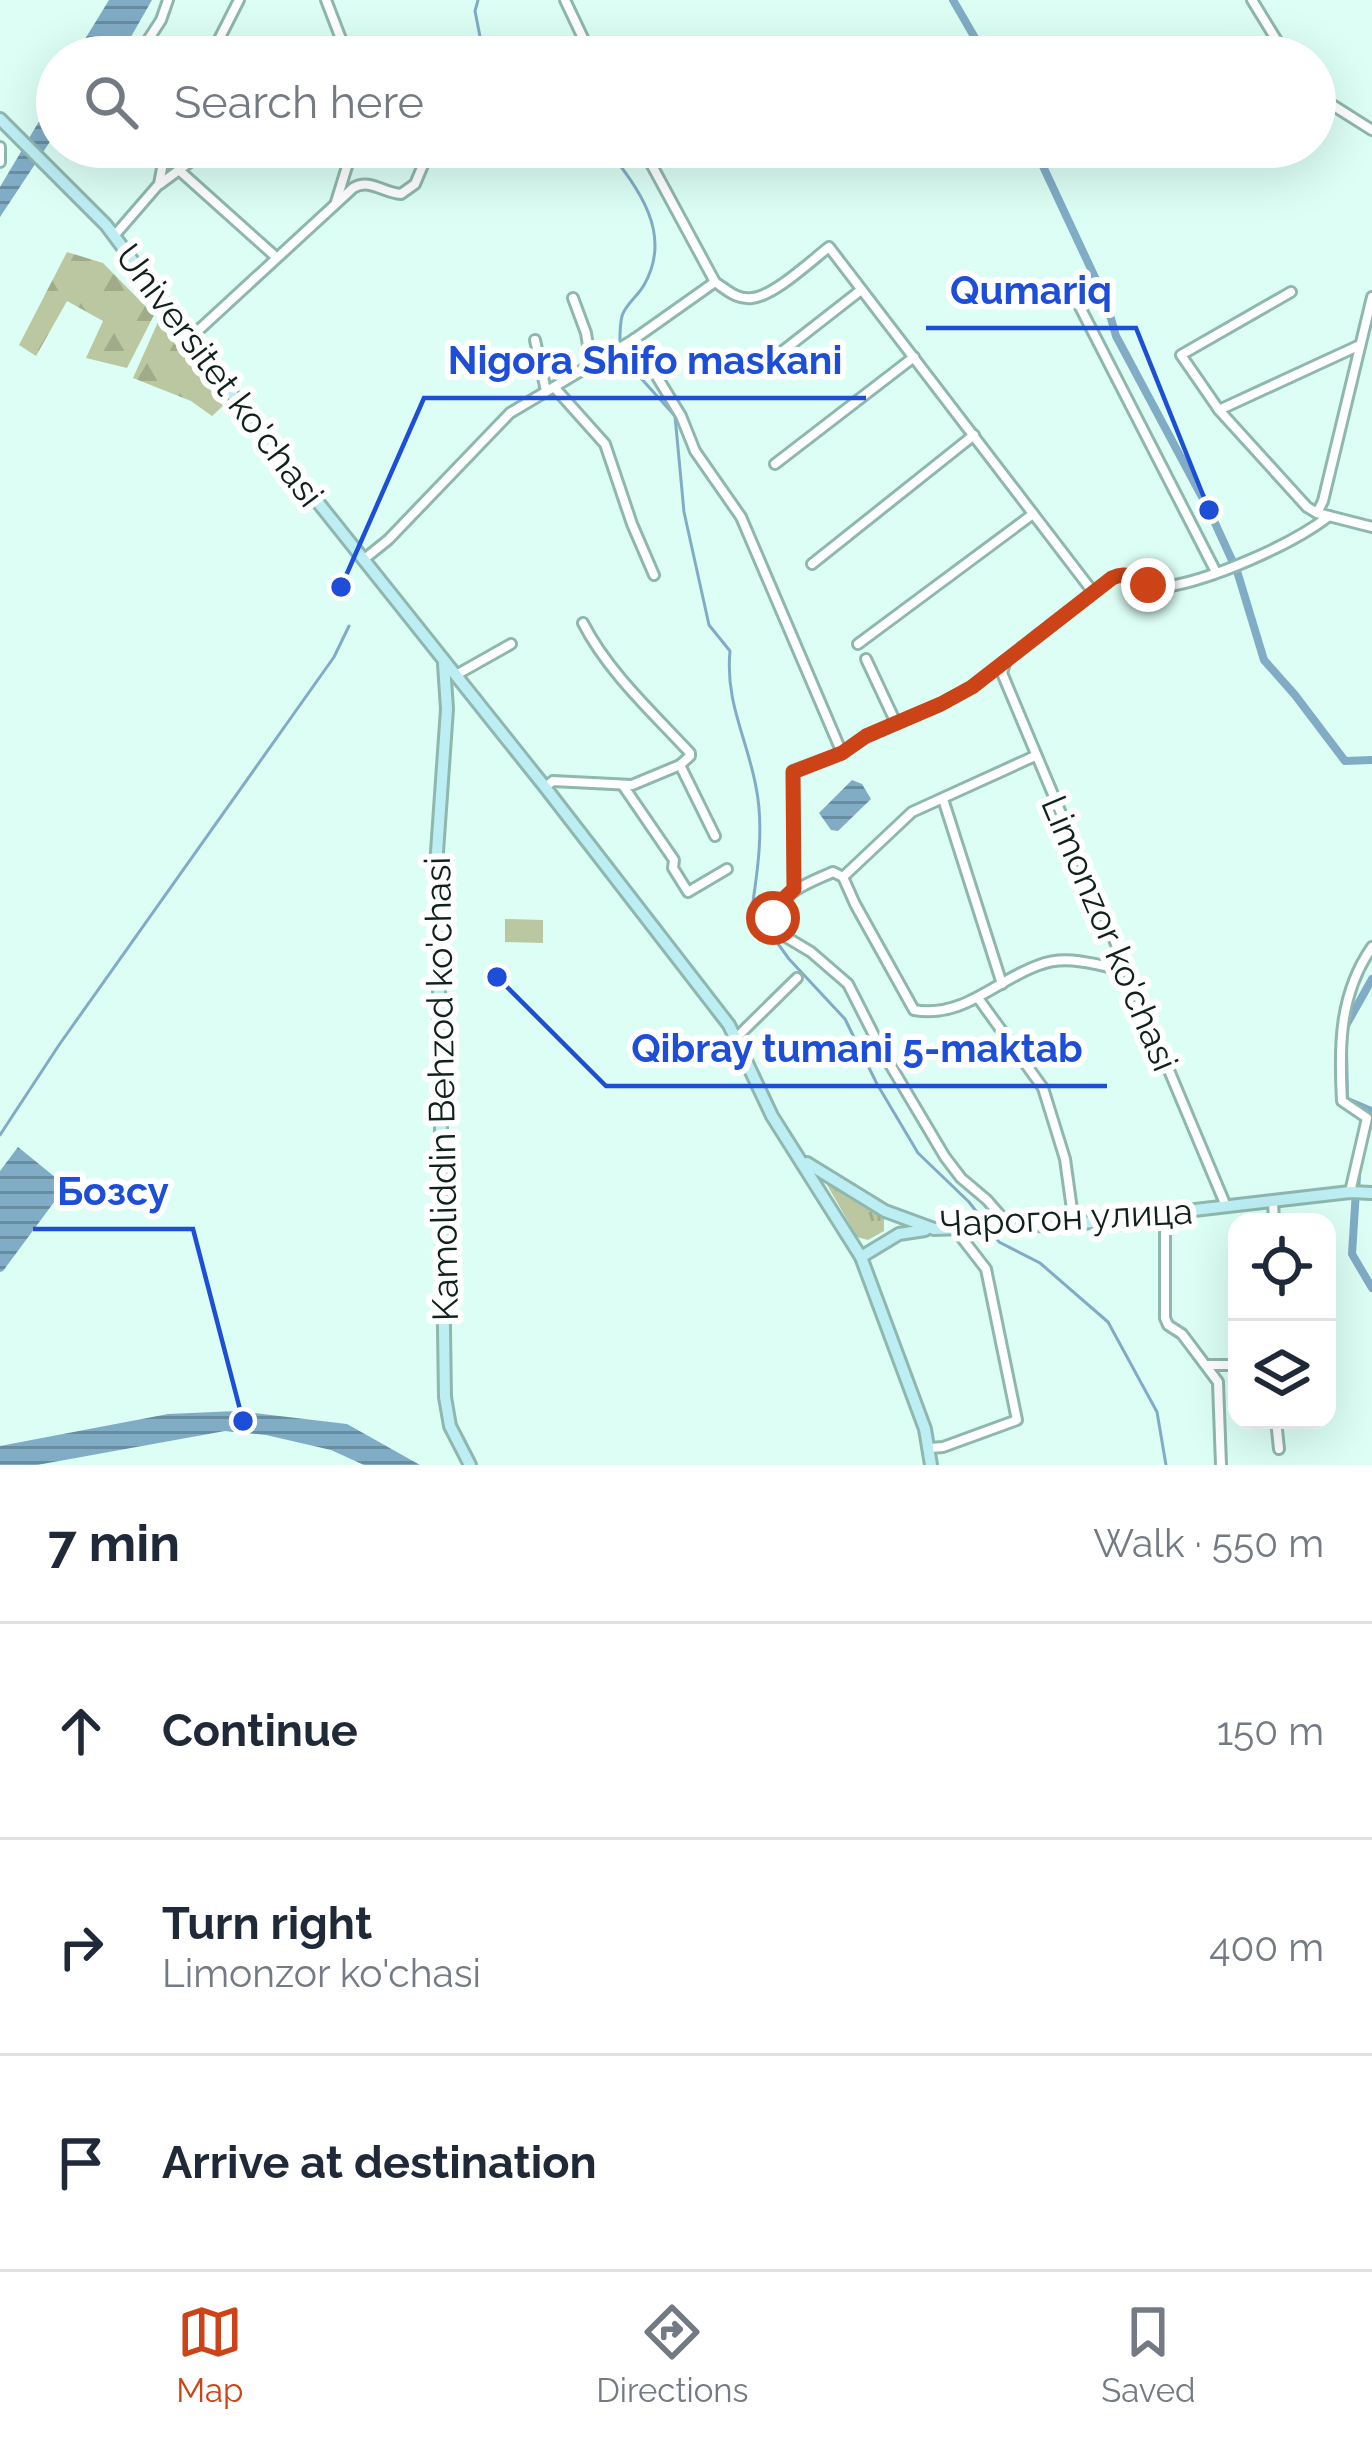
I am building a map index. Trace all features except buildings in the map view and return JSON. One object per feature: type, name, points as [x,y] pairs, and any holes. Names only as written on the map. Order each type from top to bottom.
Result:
[{"type":"main road","name":"Universitet ko'chasi","points":[[0,119],[36,157]]},
{"type":"main road","name":"Universitet ko'chasi","points":[[47,168],[114,236],[189,339],[737,1037],[772,1116],[861,1257],[926,1429],[931,1465]]},
{"type":"main road","name":"Kamoliddin Behzod ko'chasi","points":[[444,663],[447,709],[437,852],[445,1396],[450,1426],[470,1465]]},
{"type":"main road","points":[[447,709],[467,692]]},
{"type":"main road","name":"Чарогон улица","points":[[799,1158],[884,1211],[934,1229],[1075,1224],[1371,1193]]},
{"type":"main road","points":[[861,1257],[899,1234],[934,1229]]},
{"type":"street","points":[[151,36],[168,0]]},
{"type":"street","points":[[221,36],[239,0]]},
{"type":"street","points":[[326,0],[340,36]]},
{"type":"street","points":[[565,0],[582,36]]},
{"type":"street","points":[[1252,0],[1274,36]]},
{"type":"street","points":[[1336,107],[1372,130]]},
{"type":"street","points":[[0,147],[0,162]]},
{"type":"street","points":[[159,184],[162,168]]},
{"type":"street","points":[[114,236],[159,184],[183,168]]},
{"type":"street","points":[[336,203],[347,168]]},
{"type":"street","points":[[189,339],[360,184],[401,194],[415,184],[422,168]]},
{"type":"street","points":[[654,168],[716,282],[735,297],[767,293],[829,248],[1093,592]]},
{"type":"street","points":[[180,170],[276,257]]},
{"type":"street","points":[[363,560],[510,413],[633,340],[716,282]]},
{"type":"street","points":[[761,368],[861,290]]},
{"type":"street","points":[[1291,292],[1181,355],[1219,410],[1307,508],[1372,527]]},
{"type":"street","points":[[1317,513],[1372,297]]},
{"type":"street","points":[[573,298],[592,364]]},
{"type":"street","points":[[1079,304],[1216,572]]},
{"type":"street","points":[[535,340],[550,389],[605,444],[654,574]]},
{"type":"street","points":[[633,340],[681,416],[695,451],[741,517],[842,753]]},
{"type":"street","points":[[1219,410],[1361,345]]},
{"type":"street","points":[[776,464],[914,357]]},
{"type":"street","points":[[812,564],[974,435]]},
{"type":"street","points":[[858,644],[1033,514]]},
{"type":"street","points":[[794,889],[793,772],[842,753],[866,736],[972,687],[1120,574],[1157,588],[1229,569],[1329,516]]},
{"type":"street","points":[[544,787],[554,781],[624,787],[680,765],[690,752],[592,641],[583,623]]},
{"type":"street","points":[[454,676],[511,644]]},
{"type":"street","points":[[866,658],[896,723]]},
{"type":"street","name":"Limonzor ko'chasi","points":[[1007,658],[1002,673],[1035,756],[1226,1206]]},
{"type":"street","points":[[844,877],[912,812],[1035,756]]},
{"type":"street","points":[[680,765],[716,836]]},
{"type":"street","points":[[624,787],[674,860],[673,868],[688,892],[727,869]]},
{"type":"street","points":[[943,799],[1002,984]]},
{"type":"street","points":[[1000,1228],[1000,1215],[945,1157],[848,984],[781,934],[773,918],[779,903],[794,889],[833,872],[844,877],[914,1010],[943,1012],[1039,964],[1064,959],[1126,970]]},
{"type":"street","points":[[1350,1192],[1366,1118],[1342,1101],[1341,1037],[1344,1006],[1372,947]]},
{"type":"street","points":[[737,1037],[797,978]]},
{"type":"street","points":[[978,998],[1043,1088],[1065,1160],[1075,1224]]},
{"type":"street","points":[[1273,1201],[1274,1213]]},
{"type":"street","points":[[1165,1214],[1165,1318],[1218,1382],[1221,1465]]},
{"type":"street","points":[[930,1448],[1017,1420],[986,1269],[956,1229]]},
{"type":"street","points":[[1207,1365],[1228,1364]]},
{"type":"street","points":[[1277,1429],[1279,1449]]},
{"type":"green space","points":[[67,252],[103,263],[154,315],[127,368],[86,358],[103,321],[67,301],[36,356],[19,345]]},
{"type":"green space","points":[[158,322],[223,406],[212,416],[191,401],[133,378]]},
{"type":"green space","points":[[505,919],[543,920],[543,943],[505,942]]},
{"type":"green space","points":[[826,1183],[884,1218],[884,1231],[868,1240],[857,1237]]},
{"type":"water","points":[[109,0],[152,0],[131,36],[87,36]]},
{"type":"water","points":[[36,126],[36,163],[0,217],[0,187]]},
{"type":"water","points":[[852,780],[862,784],[871,799],[838,831],[831,830],[819,813]]},
{"type":"water","points":[[18,1147],[66,1186],[0,1272],[0,1171]]},
{"type":"water","points":[[237,1411],[347,1424],[420,1465],[364,1465],[331,1450],[225,1431],[37,1465],[0,1465],[0,1446],[168,1414]]},
{"type":"waterway","points":[[478,0],[480,36]]},
{"type":"waterway","points":[[953,0],[974,36]]},
{"type":"waterway","points":[[622,168],[648,212],[655,247],[644,285],[622,316],[620,355],[675,416],[684,512],[709,625],[730,651],[734,704],[758,802],[752,908],[789,959],[845,1019],[918,1153],[986,1224]]},
{"type":"waterway","points":[[1044,168],[1106,301],[1116,336],[1237,571],[1264,660],[1345,761],[1372,760]]},
{"type":"waterway","points":[[0,1135],[334,657],[349,626]]},
{"type":"waterway","points":[[1344,1029],[1372,979]]},
{"type":"waterway","points":[[1344,1050],[1345,1100],[1371,1111],[1368,1126]]},
{"type":"waterway","points":[[1357,1175],[1352,1254],[1372,1288]]},
{"type":"waterway","points":[[992,1232],[999,1242],[1040,1263],[1108,1322],[1157,1412],[1166,1465]]},
{"type":"place","name":"Qumariq","points":[[1209,510]]},
{"type":"place","name":"Nigora Shifo maskani","points":[[341,587]]},
{"type":"place","name":"Qibray tumani 5-maktab","points":[[497,977]]},
{"type":"place","name":"Бозсу","points":[[243,1421]]},
{"type":"route","points":[[773,918],[779,903],[794,889],[793,772],[842,753],[866,736],[972,687],[1112,578],[1129,574],[1148,585]]}]
